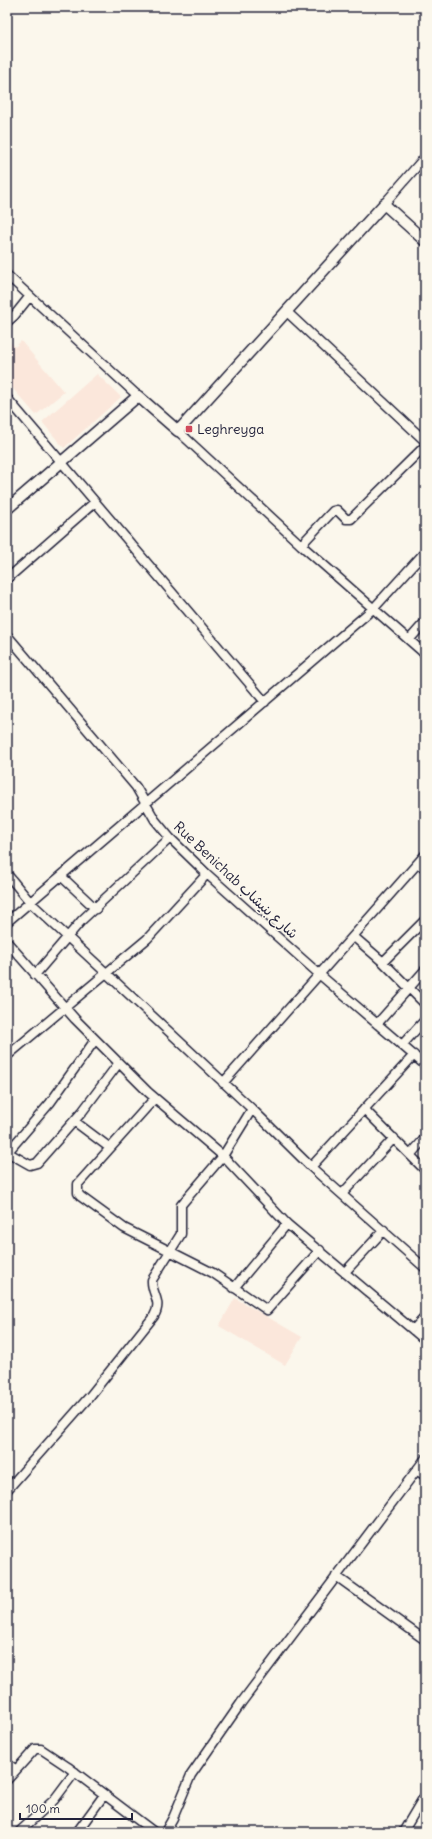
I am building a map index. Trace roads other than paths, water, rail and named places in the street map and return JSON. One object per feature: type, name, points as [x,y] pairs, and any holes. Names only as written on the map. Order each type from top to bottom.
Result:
[{"type":"street","points":[[178,431],[287,312],[425,157]]},
{"type":"street","points":[[384,204],[425,241]]},
{"type":"street","points":[[7,275],[301,545],[425,654]]},
{"type":"street","points":[[7,322],[14,316],[30,296]]},
{"type":"street","points":[[287,312],[425,440]]},
{"type":"street","points":[[7,509],[138,396]]},
{"type":"street","points":[[7,398],[265,702]]},
{"type":"street","points":[[301,545],[333,511],[337,510],[346,519],[351,519],[425,446]]},
{"type":"street","points":[[7,579],[95,502]]},
{"type":"street","points":[[7,922],[374,608],[425,552]]},
{"type":"street","points":[[409,640],[425,622]]},
{"type":"street","name":"Rue Benichab شارع بنيشاب","points":[[7,635],[136,787],[155,820],[170,838],[207,874],[319,974],[425,1065]]},
{"type":"street","points":[[35,975],[82,920],[96,909],[170,838]]},
{"type":"street","points":[[223,1083],[425,855]]},
{"type":"street","points":[[418,863],[425,869]]},
{"type":"street","points":[[7,874],[30,902],[252,1109],[311,1167],[384,1230],[425,1268]]},
{"type":"street","points":[[7,1056],[147,939],[207,874]]},
{"type":"street","points":[[61,876],[96,909]]},
{"type":"street","points":[[383,962],[425,920]]},
{"type":"street","points":[[353,936],[383,962],[425,1004]]},
{"type":"street","points":[[7,942],[35,975],[118,1064],[154,1098],[223,1156],[287,1224],[320,1250],[425,1340]]},
{"type":"street","points":[[377,1024],[425,970]]},
{"type":"street","points":[[402,1045],[425,1020]]},
{"type":"street","points":[[95,1040],[50,1103],[7,1153],[34,1165],[74,1121],[118,1064]]},
{"type":"street","points":[[311,1167],[414,1055]]},
{"type":"street","points":[[154,1098],[78,1184],[78,1193],[80,1196],[124,1228],[213,1274],[267,1310],[320,1250]]},
{"type":"street","points":[[7,1490],[90,1396],[158,1310],[158,1303],[152,1280],[181,1234],[181,1205],[223,1156],[252,1109]]},
{"type":"street","points":[[364,1109],[411,1154],[425,1170]]},
{"type":"street","points":[[74,1121],[110,1148]]},
{"type":"street","points":[[342,1194],[394,1138]]},
{"type":"street","points":[[411,1154],[425,1138]]},
{"type":"street","points":[[234,1288],[287,1224]]},
{"type":"street","points":[[345,1272],[384,1230]]},
{"type":"street","points":[[413,1330],[425,1316]]},
{"type":"street","points":[[165,1832],[173,1818],[191,1774],[241,1703],[425,1460]]},
{"type":"street","points":[[417,1470],[425,1476]]},
{"type":"street","points":[[336,1576],[425,1640]]},
{"type":"street","points":[[7,1780],[35,1749],[38,1748],[75,1772],[154,1832]]},
{"type":"street","points":[[7,1764],[16,1770]]},
{"type":"street","points":[[19,1832],[54,1800],[75,1772]]},
{"type":"street","points":[[77,1832],[104,1795]]},
{"type":"street","points":[[405,1831],[425,1795]]},
{"type":"place","name":"Leghreyga","points":[[189,429]]}]
